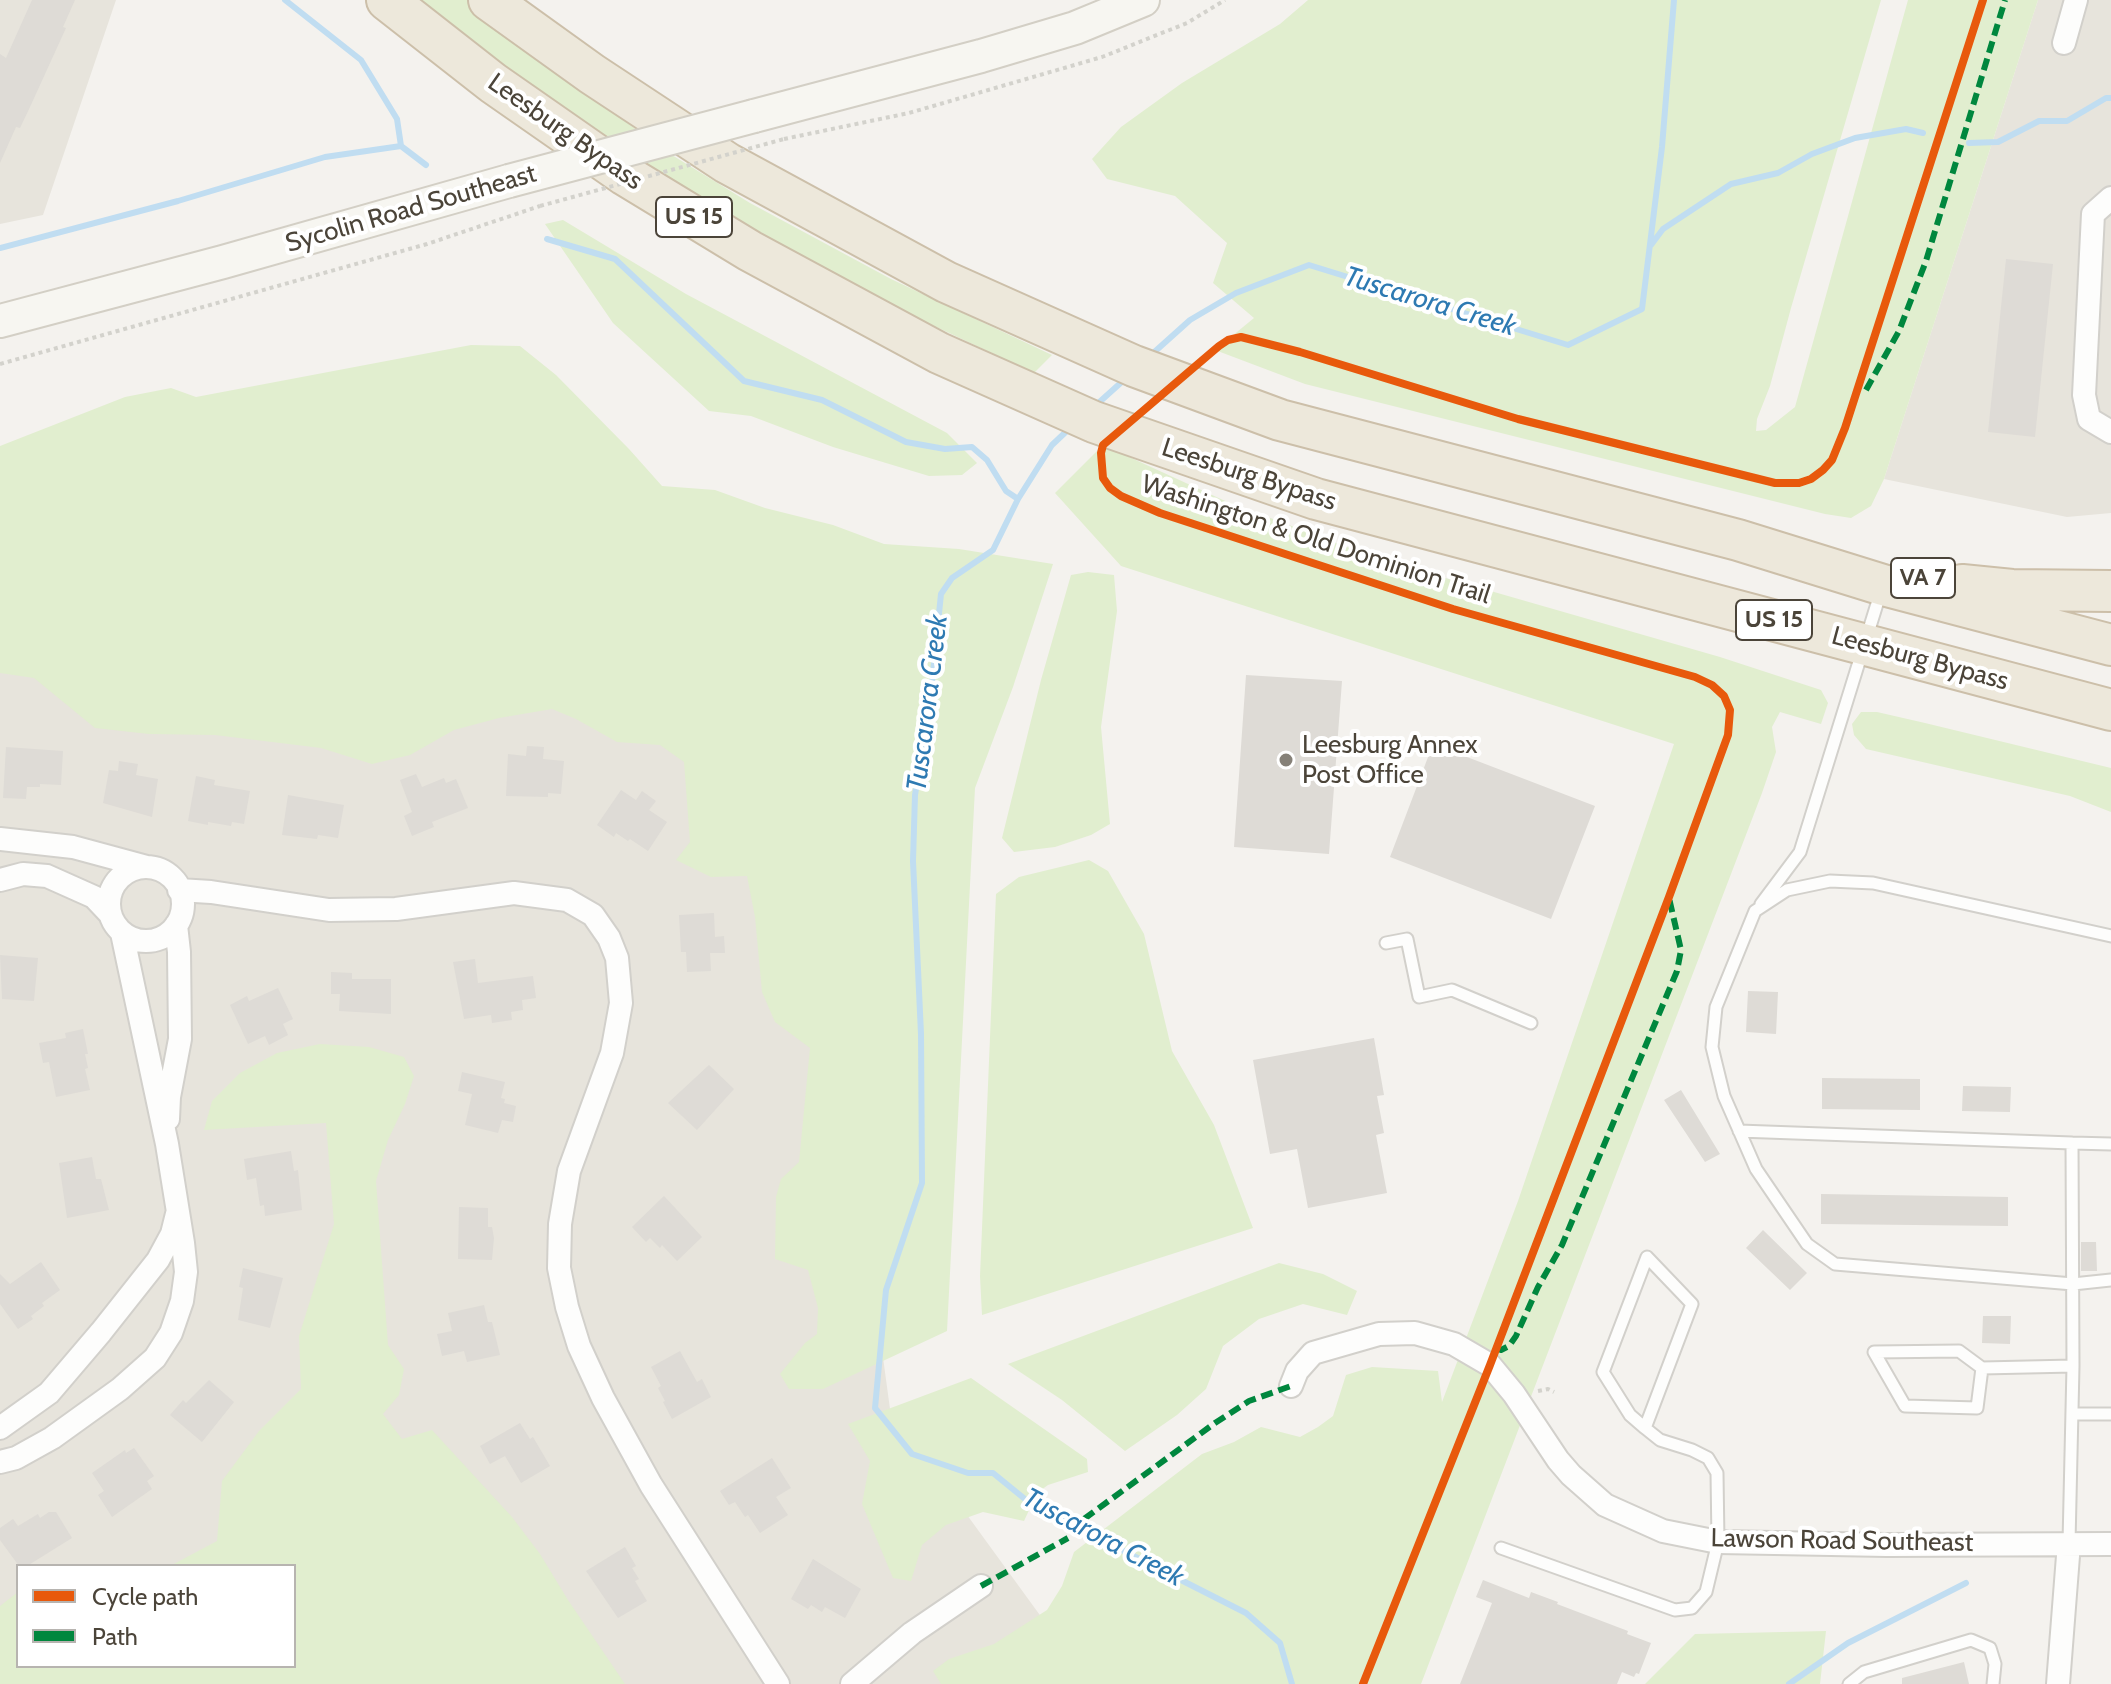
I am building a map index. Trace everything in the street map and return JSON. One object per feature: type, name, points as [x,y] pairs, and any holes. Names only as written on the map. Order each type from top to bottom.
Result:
[{"type":"highway","name":"Leesburg Bypass","points":[[387,0],[493,83],[625,175],[750,251],[939,353],[1094,422],[1316,499],[2111,710]]},
{"type":"highway","name":"US 15","points":[[489,0],[579,66],[727,163],[946,282],[1073,341],[1226,401],[1295,424],[1738,540],[1883,585],[2111,645]]},
{"type":"highway","name":"VA 7","points":[[1738,540],[1945,583],[2012,590],[2111,591]]},
{"type":"main road","name":"Sycolin Road Southeast","points":[[0,321],[994,52],[1075,28],[1143,0]]},
{"type":"street","points":[[2064,43],[2076,0]]},
{"type":"street","points":[[2111,198],[2093,214],[2084,395],[2089,419],[2111,432]]},
{"type":"street","points":[[0,839],[73,847],[148,867],[170,877],[179,890],[182,913],[176,925],[160,938],[145,941],[116,923],[94,897],[47,876],[23,874],[0,880]]},
{"type":"street","points":[[0,1462],[16,1458],[52,1438],[120,1389],[155,1358],[171,1333],[182,1301],[186,1272],[167,1144],[110,896],[123,875],[148,867]]},
{"type":"street","points":[[179,890],[329,910],[396,909],[514,893],[567,900],[593,915],[609,938],[617,958],[621,1003],[612,1053],[569,1171],[560,1224],[559,1268],[567,1307],[579,1346],[630,1448],[690,1549],[778,1684]]},
{"type":"street","points":[[167,1144],[169,1097],[180,1039],[176,925]]},
{"type":"street","points":[[0,1428],[49,1393],[101,1332],[158,1260],[172,1234],[178,1213]]},
{"type":"street","name":"Lawson Road Southeast","points":[[1291,1386],[1297,1371],[1313,1353],[1379,1334],[1415,1333],[1454,1344],[1490,1365],[1514,1394],[1558,1460],[1605,1505],[1663,1531],[1718,1542],[2111,1544]]},
{"type":"street","points":[[2058,1684],[2069,1543]]},
{"type":"street","points":[[852,1684],[912,1633],[981,1586]]},
{"type":"lane","points":[[1883,585],[1800,852],[1755,911],[1716,1007],[1712,1047],[1724,1096],[1756,1169],[1807,1244],[1835,1264],[2073,1284],[2111,1280]]},
{"type":"lane","points":[[1755,911],[1787,890],[1830,881],[1873,883],[2111,936]]},
{"type":"lane","points":[[1386,943],[1407,939],[1419,997],[1452,990],[1531,1023]]},
{"type":"lane","points":[[1739,1131],[2111,1144]]},
{"type":"lane","points":[[2069,1543],[2073,1366],[2072,1143]]},
{"type":"lane","points":[[1501,1548],[1675,1610],[1692,1608],[1706,1592],[1718,1542],[1717,1473],[1708,1458],[1660,1440],[1645,1428],[1630,1415],[1603,1372],[1647,1257],[1692,1304],[1645,1428]]},
{"type":"lane","points":[[1982,1368],[1977,1408],[1905,1406],[1874,1352],[1959,1351],[1982,1368],[2073,1366]]},
{"type":"lane","points":[[2072,1414],[2111,1414]]},
{"type":"lane","points":[[1849,1684],[1864,1672],[1971,1640],[1990,1648],[1995,1664],[1993,1684]]},
{"type":"path","points":[[0,364],[427,244],[540,206],[784,139],[909,113],[1102,57],[1187,23],[1225,0]]},
{"type":"shaded area","points":[[0,0],[116,0],[43,215],[0,224]]},
{"type":"shaded area","points":[[2038,0],[2111,0],[2111,513],[2067,517],[1884,479]]},
{"type":"shaded area","points":[[0,648],[670,650],[808,803],[890,1409],[1090,1684],[0,1684]]},
{"type":"green space","points":[[418,0],[471,0],[562,75],[667,152],[750,203],[891,279],[1052,355],[1034,373],[879,300],[748,228],[669,182],[561,109]]},
{"type":"green space","points":[[1308,0],[1881,0],[1756,431],[1766,430],[1795,407],[1908,0],[2038,0],[1884,479],[1871,506],[1851,518],[1825,514],[1305,384],[1215,350],[1254,318],[1213,283],[1227,243],[1175,196],[1107,179],[1092,159],[1121,127],[1182,83],[1280,24]]},
{"type":"green space","points":[[563,220],[686,294],[947,433],[977,463],[962,475],[929,476],[833,447],[751,416],[709,411],[613,323],[545,224]]},
{"type":"green space","points":[[471,345],[520,346],[556,375],[662,486],[715,490],[765,508],[833,525],[884,544],[959,549],[1053,564],[1013,687],[975,788],[947,1331],[823,1389],[789,1389],[780,1374],[805,1343],[817,1334],[818,1308],[808,1270],[775,1259],[776,1197],[781,1179],[799,1162],[810,1048],[775,1022],[762,992],[755,917],[747,876],[711,877],[676,860],[690,842],[684,762],[660,745],[617,742],[552,709],[454,730],[410,755],[372,764],[321,748],[215,735],[149,734],[95,728],[34,678],[0,673],[0,446],[125,397],[171,388],[196,397]]},
{"type":"green space","points":[[1103,445],[1223,500],[1376,558],[1720,657],[1821,690],[1828,703],[1821,724],[1780,712],[1772,727],[1776,752],[1762,793],[1421,1684],[941,1684],[933,1671],[949,1659],[994,1644],[1047,1610],[1062,1586],[1074,1552],[1202,1454],[1234,1442],[1261,1427],[1300,1437],[1318,1427],[1333,1416],[1346,1375],[1372,1367],[1438,1371],[1442,1402],[1518,1201],[1674,744],[1121,566],[1055,493]]},
{"type":"green space","points":[[1088,572],[1114,575],[1117,611],[1101,727],[1110,824],[1091,835],[1055,847],[1014,852],[1002,838],[1041,680],[1071,575]]},
{"type":"green space","points":[[1861,712],[1877,712],[2111,768],[2111,812],[2070,796],[1866,749],[1854,735],[1852,724]]},
{"type":"green space","points":[[1089,860],[1108,871],[1144,934],[1172,1051],[1214,1125],[1253,1228],[982,1315],[980,1276],[996,894],[1019,877]]},
{"type":"green space","points":[[320,1044],[369,1047],[404,1057],[414,1076],[388,1140],[376,1181],[388,1345],[404,1369],[399,1395],[383,1414],[402,1439],[432,1430],[512,1517],[540,1554],[625,1684],[0,1684],[0,1606],[16,1594],[16,1668],[296,1668],[296,1564],[174,1564],[217,1541],[222,1481],[259,1431],[301,1389],[299,1336],[334,1224],[326,1123],[204,1130],[212,1101],[240,1073],[277,1053]]},
{"type":"green space","points":[[1279,1263],[1323,1274],[1357,1291],[1347,1315],[1303,1304],[1259,1319],[1223,1346],[1206,1389],[1177,1415],[1125,1451],[1062,1400],[1008,1364]]},
{"type":"green space","points":[[971,1378],[1087,1459],[1088,1472],[1048,1485],[1037,1493],[1024,1521],[983,1512],[946,1525],[922,1545],[911,1581],[893,1578],[862,1504],[870,1461],[848,1424]]},
{"type":"green space","points":[[1826,1631],[1820,1684],[1645,1684],[1695,1634]]},
{"type":"building","points":[[32,0],[75,0],[63,27],[66,28],[30,107],[20,128],[16,127],[0,163],[0,54],[6,58]]},
{"type":"building","points":[[2006,259],[2053,264],[2035,437],[1988,432]]},
{"type":"building","points":[[1246,675],[1342,681],[1329,854],[1234,847]]},
{"type":"building","points":[[1433,744],[1595,806],[1551,919],[1390,857]]},
{"type":"building","points":[[527,746],[544,747],[543,759],[564,761],[561,794],[548,793],[548,797],[506,796],[508,754],[526,756]]},
{"type":"building","points":[[6,747],[63,751],[61,785],[27,787],[26,799],[3,798]]},
{"type":"building","points":[[119,761],[138,764],[136,775],[158,779],[152,817],[103,803],[109,770],[118,771]]},
{"type":"building","points":[[416,774],[422,787],[444,778],[446,783],[456,779],[468,808],[432,822],[434,827],[412,836],[404,816],[412,812],[400,780]]},
{"type":"building","points":[[196,776],[215,780],[214,785],[250,791],[244,824],[232,822],[231,826],[208,822],[208,825],[188,821]]},
{"type":"building","points":[[621,790],[636,800],[642,791],[656,801],[649,810],[667,822],[648,851],[616,833],[614,837],[597,825]]},
{"type":"building","points":[[288,795],[344,805],[338,838],[282,835]]},
{"type":"building","points":[[714,913],[715,937],[724,936],[725,953],[710,953],[711,971],[687,972],[686,952],[681,952],[679,915]]},
{"type":"building","points":[[0,955],[38,958],[34,1001],[2,999]]},
{"type":"building","points":[[475,959],[478,983],[533,976],[536,998],[522,1000],[523,1010],[511,1012],[512,1020],[492,1023],[491,1015],[464,1019],[453,962]]},
{"type":"building","points":[[331,972],[352,973],[352,979],[391,979],[391,1014],[339,1011],[340,994],[331,994]]},
{"type":"building","points":[[278,988],[293,1019],[283,1024],[288,1035],[269,1045],[265,1036],[248,1044],[230,1005],[247,996],[249,1001]]},
{"type":"building","points":[[1748,991],[1778,992],[1776,1034],[1746,1032]]},
{"type":"building","points":[[83,1029],[88,1054],[85,1054],[88,1068],[85,1069],[90,1090],[56,1097],[49,1062],[43,1063],[39,1043],[66,1038],[65,1033]]},
{"type":"building","points":[[1374,1038],[1384,1095],[1377,1096],[1384,1133],[1376,1135],[1387,1193],[1308,1208],[1297,1149],[1270,1154],[1253,1060]]},
{"type":"building","points":[[709,1065],[734,1089],[697,1130],[668,1103]]},
{"type":"building","points":[[462,1072],[505,1082],[501,1098],[505,1099],[504,1103],[516,1106],[513,1122],[502,1120],[498,1133],[465,1125],[472,1094],[458,1091]]},
{"type":"building","points":[[1822,1078],[1920,1079],[1920,1110],[1822,1109]]},
{"type":"building","points":[[1963,1086],[2011,1087],[2010,1112],[1962,1111]]},
{"type":"building","points":[[1681,1090],[1720,1154],[1705,1162],[1664,1100]]},
{"type":"building","points":[[291,1151],[294,1171],[298,1170],[302,1210],[265,1216],[264,1205],[260,1206],[256,1178],[247,1180],[244,1159]]},
{"type":"building","points":[[92,1157],[96,1179],[101,1179],[109,1210],[67,1218],[59,1163]]},
{"type":"building","points":[[1821,1194],[2008,1197],[2008,1226],[1821,1224]]},
{"type":"building","points":[[664,1196],[702,1237],[677,1261],[662,1245],[660,1248],[650,1238],[646,1242],[632,1227]]},
{"type":"building","points":[[459,1207],[488,1208],[488,1227],[492,1227],[494,1238],[492,1260],[458,1259]]},
{"type":"building","points":[[1763,1230],[1807,1273],[1790,1290],[1746,1248]]},
{"type":"building","points":[[2081,1242],[2096,1242],[2097,1271],[2081,1271]]},
{"type":"building","points":[[41,1262],[60,1290],[42,1303],[44,1306],[31,1316],[33,1319],[18,1329],[0,1304],[0,1274],[10,1284]]},
{"type":"building","points":[[243,1268],[283,1278],[270,1328],[238,1320]]},
{"type":"building","points":[[484,1305],[488,1322],[492,1322],[500,1355],[467,1362],[464,1351],[442,1356],[437,1334],[452,1331],[448,1313]]},
{"type":"building","points":[[1983,1316],[2011,1316],[2010,1344],[1982,1343]]},
{"type":"building","points":[[680,1351],[697,1382],[702,1379],[711,1397],[672,1419],[651,1367]]},
{"type":"building","points":[[209,1380],[234,1402],[202,1442],[170,1415],[183,1400],[186,1403]]},
{"type":"building","points":[[520,1423],[530,1439],[533,1437],[550,1466],[521,1483],[505,1456],[490,1464],[480,1446]]},
{"type":"building","points":[[134,1448],[154,1476],[147,1481],[152,1489],[112,1517],[98,1495],[104,1491],[92,1473],[125,1450],[126,1453]]},
{"type":"building","points":[[772,1458],[791,1488],[776,1497],[788,1515],[760,1533],[748,1515],[745,1517],[735,1502],[729,1505],[720,1491]]},
{"type":"building","points":[[49,1512],[56,1512],[72,1538],[30,1564],[18,1564],[0,1540],[0,1528],[13,1519],[18,1526],[38,1514],[40,1518]]},
{"type":"building","points":[[625,1547],[636,1566],[632,1568],[639,1579],[635,1581],[647,1601],[618,1618],[586,1571]]},
{"type":"building","points":[[813,1559],[861,1589],[845,1618],[825,1607],[822,1612],[811,1605],[808,1609],[791,1599]]},
{"type":"building","points":[[1483,1580],[1529,1598],[1531,1592],[1558,1602],[1651,1643],[1639,1674],[1636,1673],[1634,1677],[1622,1672],[1617,1684],[1460,1684],[1492,1603],[1476,1597]]},
{"type":"building","points":[[1964,1662],[1969,1684],[1902,1684],[1902,1678]]},
{"type":"waterway","points":[[285,0],[361,60],[397,119],[401,146],[426,165]]},
{"type":"waterway","name":"Tuscarora Creek","points":[[1151,355],[1190,320],[1236,293],[1309,265],[1568,345],[1642,309],[1662,147],[1674,0]]},
{"type":"waterway","points":[[1969,143],[1998,142],[2039,121],[2067,121],[2111,98]]},
{"type":"waterway","points":[[1651,245],[1663,229],[1731,184],[1778,173],[1812,154],[1855,138],[1906,129],[1923,133]]},
{"type":"waterway","points":[[0,248],[178,201],[325,157],[401,146]]},
{"type":"waterway","points":[[547,239],[615,259],[744,381],[822,400],[906,442],[945,449],[972,447],[987,460],[1006,491],[1018,499]]},
{"type":"waterway","name":"Tuscarora Creek","points":[[1095,406],[1125,379]]},
{"type":"waterway","name":"Tuscarora Creek","points":[[1071,427],[1052,445],[1018,499],[993,550],[952,578],[941,594],[929,711],[915,795],[913,861],[921,1034],[922,1183],[886,1290],[875,1408],[912,1454],[968,1473],[993,1473],[1031,1504],[1246,1613],[1280,1643],[1292,1684]]},
{"type":"waterway","points":[[1789,1684],[1848,1643],[1966,1583]]},
{"type":"marked path","points":[[1866,390],[1899,331],[1926,261],[2005,0]]},
{"type":"marked path","points":[[1496,1348],[1501,1350],[1509,1346],[1516,1336],[1538,1287],[1562,1245],[1677,971],[1681,950],[1669,898]]},
{"type":"marked path","points":[[1084,1519],[1249,1401],[1291,1386]]},
{"type":"marked path","points":[[981,1586],[1068,1538]]},
{"type":"cycle path","name":"Washington & Old Dominion Trail","points":[[1363,1684],[1490,1365],[1669,897],[1728,735],[1730,710],[1724,696],[1712,685],[1695,677],[1453,609],[1160,513],[1110,488],[1103,478],[1103,445],[1219,346],[1241,337],[1518,419],[1775,483],[1799,483],[1811,479],[1832,460],[1845,428],[1983,0]]},
{"type":"place","name":"Leesburg Annex Post Office","points":[[1286,760]]}]
